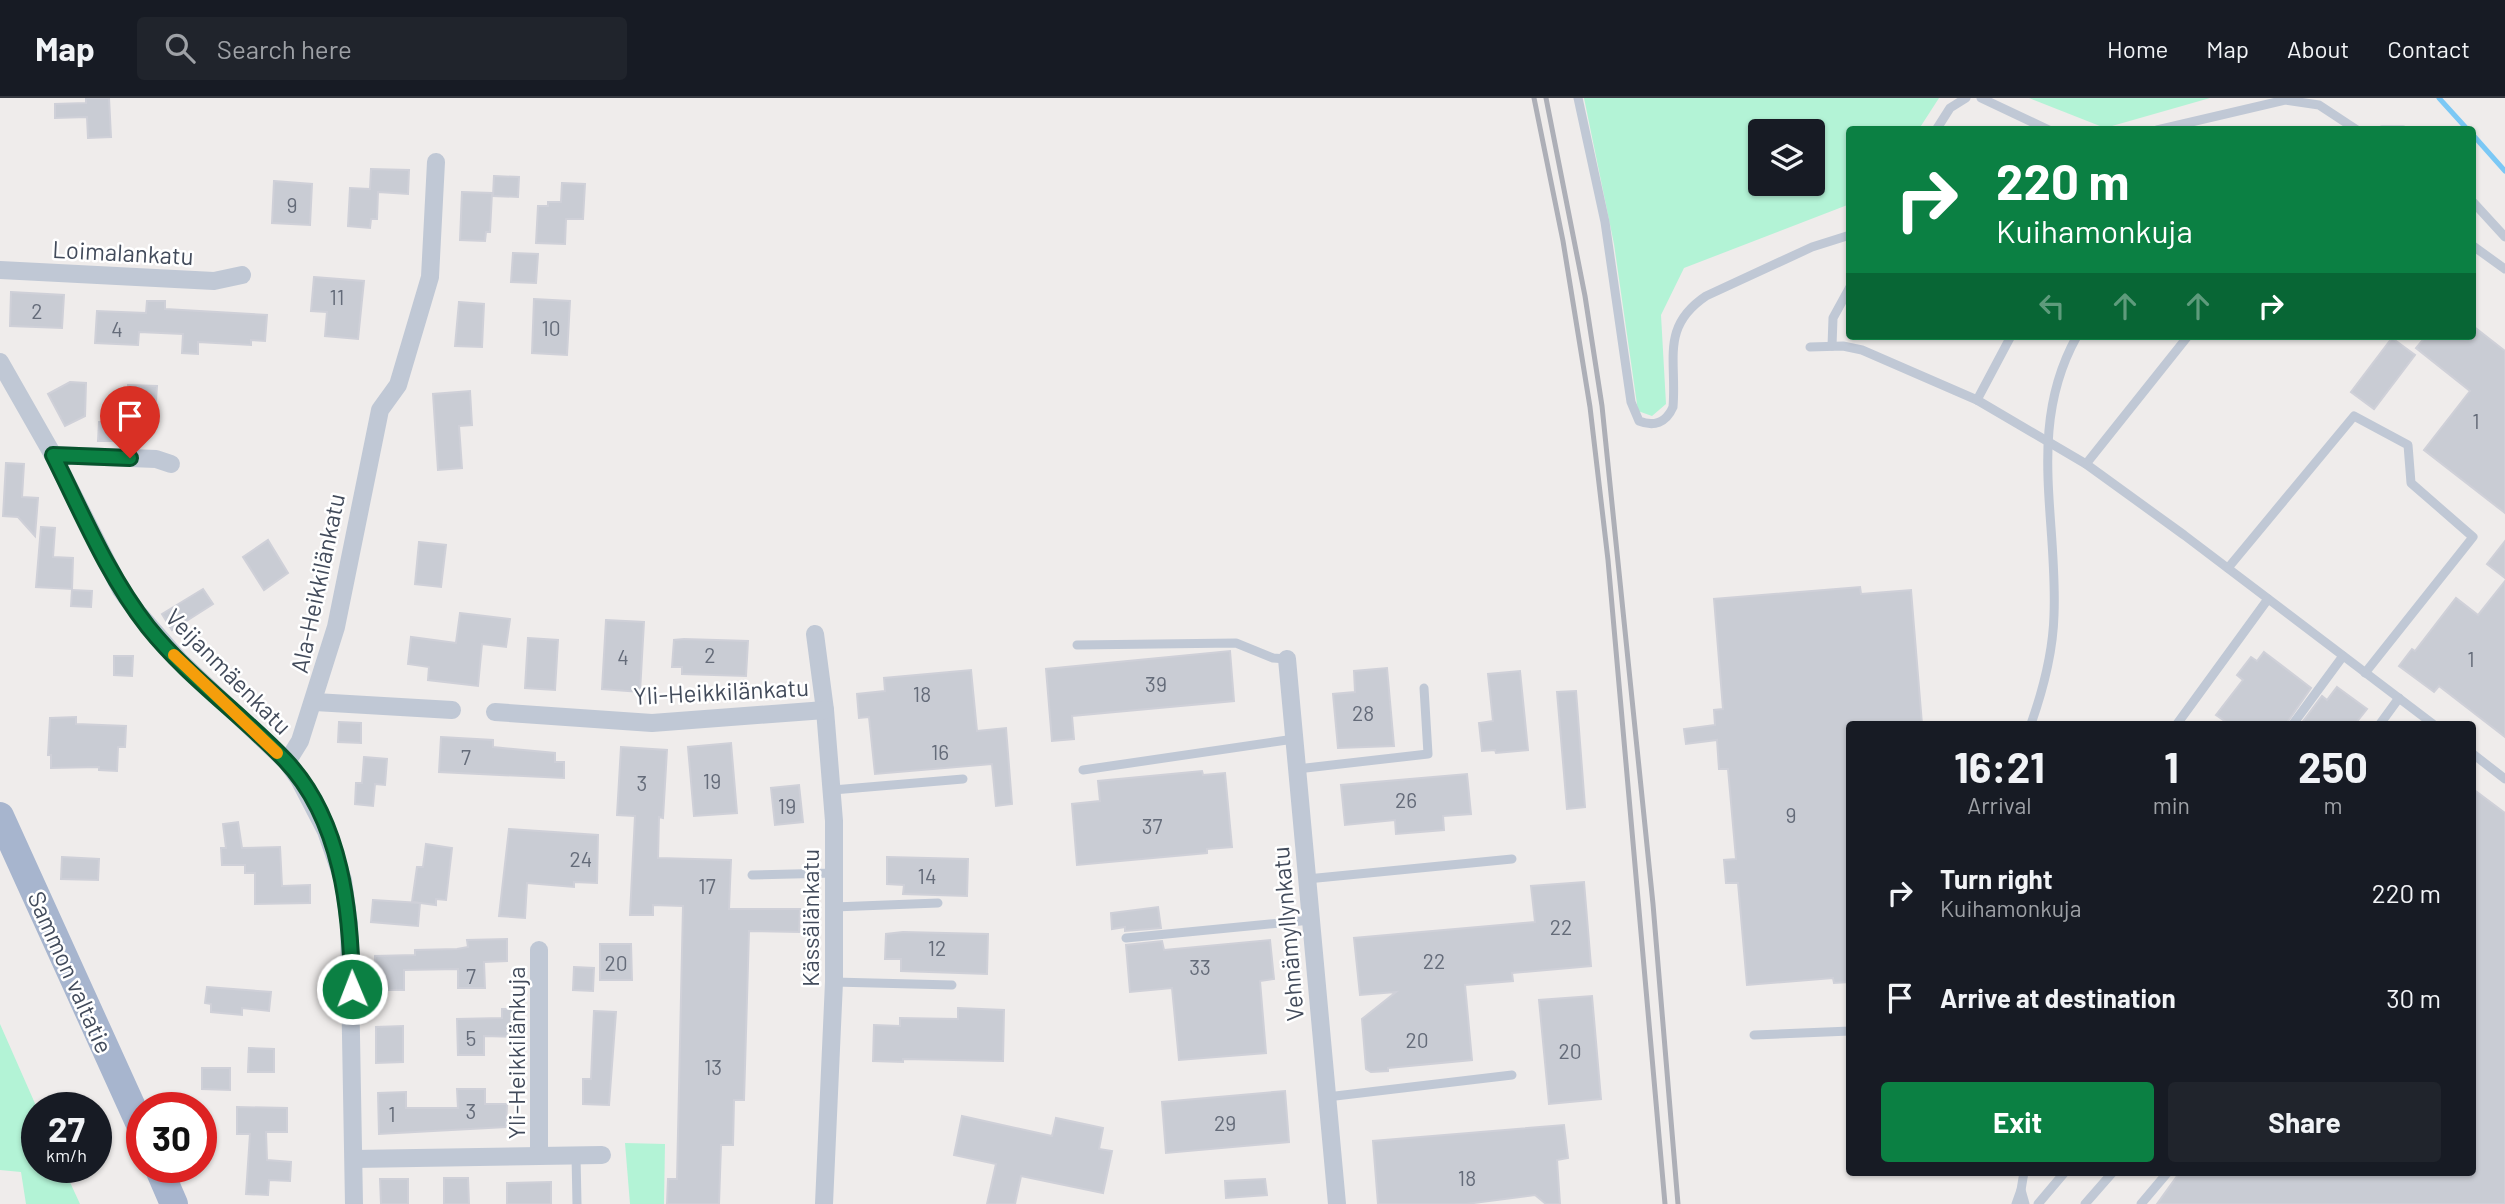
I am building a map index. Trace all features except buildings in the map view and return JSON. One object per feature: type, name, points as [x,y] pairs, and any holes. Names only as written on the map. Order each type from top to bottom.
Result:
[{"type":"main road","name":"Sammon valtatie","points":[[0,816],[126,1094]]},
{"type":"main road","points":[[165,1183],[174,1204]]},
{"type":"street","name":"Ala-Heikkilänkatu","points":[[286,762],[300,741],[315,702],[336,627],[380,410],[398,385],[430,277],[436,162]]},
{"type":"street","name":"Loimalankatu","points":[[0,270],[214,281],[242,275]]},
{"type":"street","name":"Veijanmäenkatu","points":[[0,362],[53,455],[121,590],[149,628],[179,660],[286,762],[320,814],[347,899],[352,966],[354,1204]]},
{"type":"street","points":[[53,455],[156,459],[171,464]]},
{"type":"street","name":"Kässälänkatu","points":[[815,634],[833,790],[834,982],[824,1204]]},
{"type":"street","name":"Vehnämyllynkatu","points":[[1287,659],[1337,1204]]},
{"type":"street","points":[[315,702],[452,710]]},
{"type":"street","name":"Yli-Heikkilänkatu","points":[[495,712],[652,723],[825,710]]},
{"type":"street","name":"Yli-Heikkilänkuja","points":[[539,950],[539,1155]]},
{"type":"street","name":"Yli-Heikkilänkuja","points":[[354,1159],[602,1155]]},
{"type":"lane","points":[[1578,98],[1601,199],[1630,402],[1639,421],[1653,425],[1669,417],[1673,407],[1674,336],[1679,320],[1690,306],[1812,247],[1846,236]]},
{"type":"lane","points":[[1939,126],[1950,108],[1966,98]]},
{"type":"lane","points":[[1981,98],[2040,126]]},
{"type":"lane","points":[[2174,126],[2285,100],[2319,105],[2351,126]]},
{"type":"lane","points":[[2476,205],[2505,237]]},
{"type":"lane","points":[[2476,248],[2505,269]]},
{"type":"lane","points":[[1832,346],[1833,318],[1846,294]]},
{"type":"lane","points":[[1977,400],[2009,340]]},
{"type":"lane","points":[[2032,721],[2044,688],[2054,615],[2046,443],[2062,362],[2075,340]]},
{"type":"lane","points":[[2086,464],[2185,340]]},
{"type":"lane","points":[[1810,347],[1832,346],[1862,350],[1977,400],[2046,443],[2086,464],[2429,721]]},
{"type":"lane","points":[[2228,568],[2354,416],[2408,445],[2411,483],[2473,537],[2365,673]]},
{"type":"lane","points":[[2181,721],[2268,599]]},
{"type":"lane","points":[[1077,645],[1236,643],[1273,658],[1287,659]]},
{"type":"lane","points":[[2295,721],[2343,656]]},
{"type":"lane","points":[[1297,769],[1428,754],[1424,688]]},
{"type":"lane","points":[[2382,721],[2399,698]]},
{"type":"lane","points":[[1083,770],[1294,739]]},
{"type":"lane","points":[[2476,756],[2505,779]]},
{"type":"lane","points":[[833,790],[963,779]]},
{"type":"lane","points":[[1307,879],[1512,859]]},
{"type":"lane","points":[[752,874],[834,873]]},
{"type":"lane","points":[[834,907],[938,903]]},
{"type":"lane","points":[[1126,939],[1311,920]]},
{"type":"lane","points":[[834,982],[952,985]]},
{"type":"lane","points":[[1754,1035],[1846,1031]]},
{"type":"lane","points":[[1327,1097],[1512,1075]]},
{"type":"lane","points":[[576,1155],[578,1204]]},
{"type":"lane","points":[[2016,1204],[2023,1176]]},
{"type":"lane","points":[[2038,1204],[2062,1176]]},
{"type":"lane","points":[[2085,1204],[2109,1176]]},
{"type":"lane","points":[[2141,1204],[2165,1176]]},
{"type":"lane","points":[[2021,1190],[2025,1204]]},
{"type":"green space","points":[[1584,98],[1939,98],[1921,126],[1846,126],[1846,206],[1684,268],[1661,315],[1666,404],[1652,416],[1638,411],[1614,244]]},
{"type":"green space","points":[[2029,98],[2210,98],[2112,126],[2100,126]]},
{"type":"green space","points":[[0,1024],[30,1092],[21,1092],[21,1172],[0,1170]]},
{"type":"green space","points":[[625,1143],[665,1144],[664,1204],[630,1204]]},
{"type":"green space","points":[[23,1183],[70,1183],[80,1204],[26,1204]]},
{"type":"waterway","points":[[2439,98],[2464,126]]},
{"type":"waterway","points":[[2476,138],[2505,171]]},
{"type":"railway","points":[[1534,98],[1563,241],[1590,407],[1608,560],[1665,1204]]},
{"type":"railway","points":[[1546,98],[1585,296],[1602,406],[1653,904],[1678,1204]]},
{"type":"slow traffic","points":[[174,655],[277,753]]},
{"type":"route","points":[[130,458],[53,455],[121,590],[149,628],[286,762],[320,814],[347,899],[352,989]]}]
